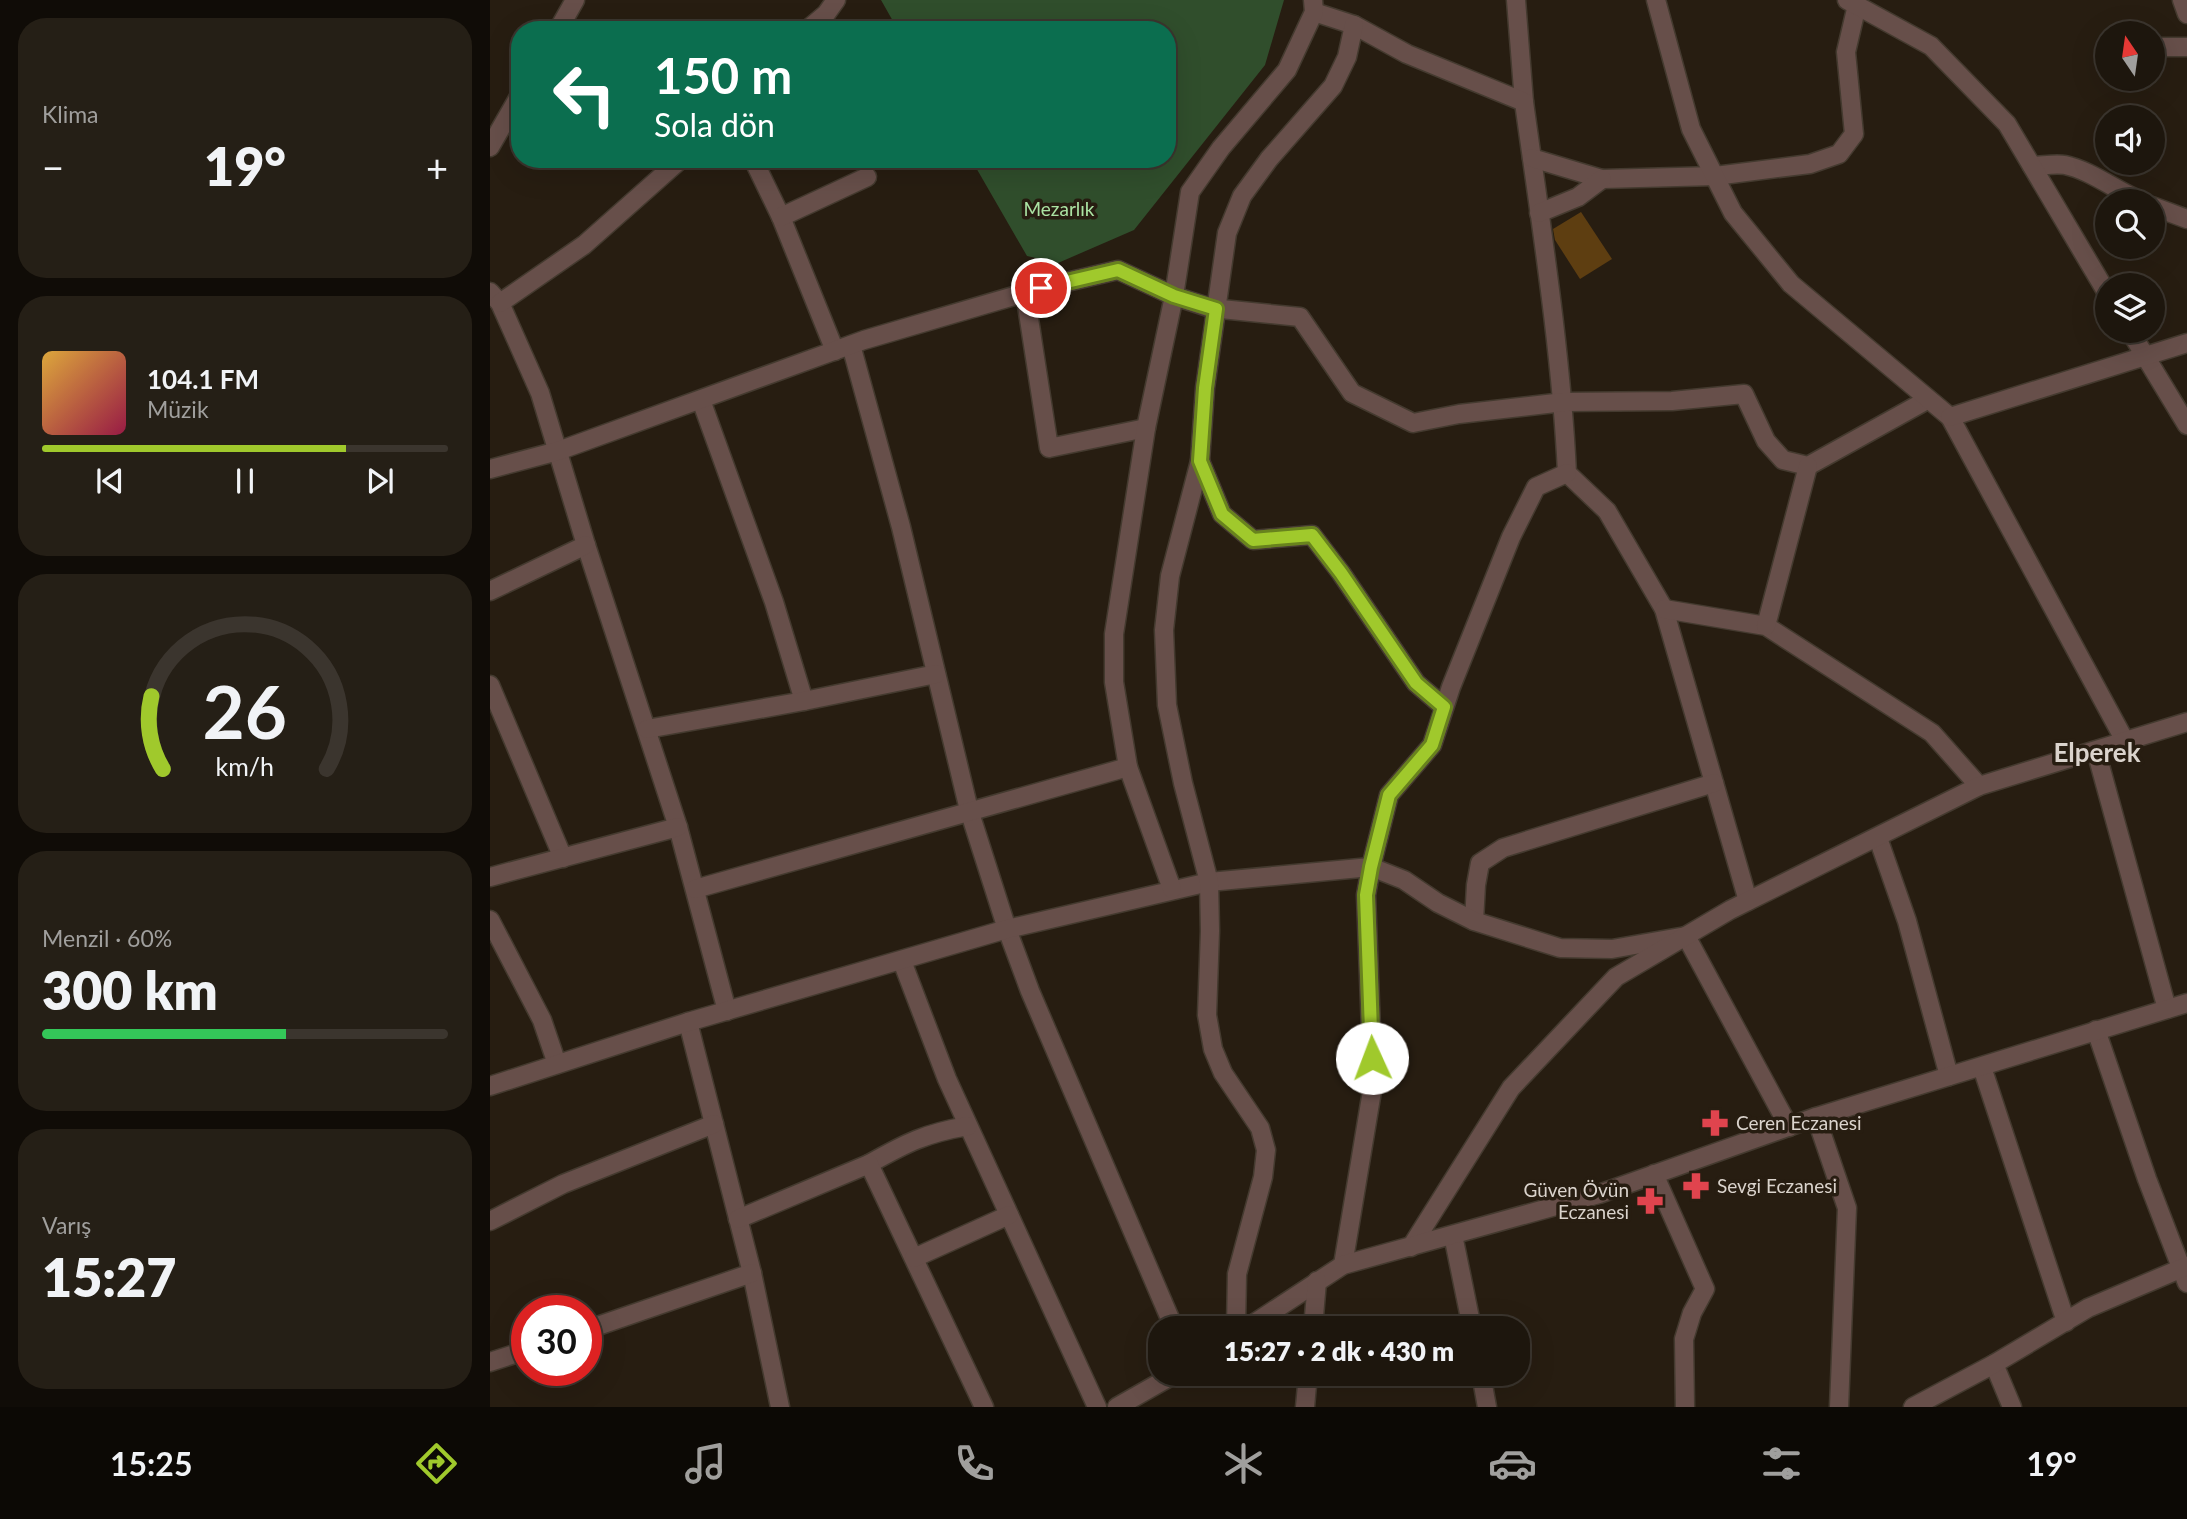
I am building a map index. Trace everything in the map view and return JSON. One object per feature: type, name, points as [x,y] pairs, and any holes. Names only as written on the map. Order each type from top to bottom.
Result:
[{"type":"street","points":[[563,21],[575,0]]},
{"type":"street","points":[[818,21],[835,0]]},
{"type":"street","points":[[1516,0],[1524,102],[1564,402],[1567,474],[1607,511],[1664,609],[1748,901]]},
{"type":"street","points":[[1656,0],[1691,129],[1733,214],[1791,284],[1950,417],[2125,741]]},
{"type":"street","points":[[2182,0],[2187,14]]},
{"type":"street","points":[[1532,158],[1602,180],[1715,176],[1810,164],[1839,154],[1854,134],[1846,52],[1852,3],[1931,46],[2007,124],[2095,273]]},
{"type":"street","points":[[1172,889],[1128,767],[1114,682],[1114,634],[1146,428],[1174,296],[1190,192],[1221,148],[1287,70],[1314,6],[1407,54],[1524,102]]},
{"type":"street","points":[[1236,1316],[1237,1274],[1263,1177],[1266,1150],[1260,1128],[1223,1073],[1213,1049],[1207,1015],[1209,882],[1183,783],[1167,705],[1164,630],[1170,576],[1200,461],[1205,388],[1227,233],[1242,195],[1269,159],[1334,86],[1347,57],[1354,25]]},
{"type":"street","points":[[2165,47],[2187,47]]},
{"type":"street","points":[[490,147],[511,111]]},
{"type":"street","points":[[2032,166],[2064,164],[2090,174],[2113,189]]},
{"type":"street","points":[[671,168],[584,245],[495,298],[540,393],[586,545],[678,827],[727,1011]]},
{"type":"street","points":[[757,168],[843,348],[901,527],[969,810],[1007,929],[1030,991],[1169,1316]]},
{"type":"street","points":[[781,217],[867,177]]},
{"type":"street","points":[[1539,213],[1578,197],[1602,180]]},
{"type":"street","points":[[2165,211],[2187,219]]},
{"type":"street","points":[[490,469],[558,451],[843,348],[1025,293],[1118,270],[1174,296],[1216,309],[1300,317],[1352,393],[1413,423],[1459,414],[1564,402],[1672,401],[1744,394],[1766,441],[1783,460],[1808,466],[1927,400]]},
{"type":"street","points":[[1025,293],[1049,448],[1146,428]]},
{"type":"street","points":[[2137,343],[2187,425]]},
{"type":"street","points":[[1950,417],[2187,343]]},
{"type":"street","points":[[701,400],[774,602],[804,701]]},
{"type":"street","points":[[1200,461],[1222,514],[1253,540],[1312,535],[1416,683],[1444,707]]},
{"type":"street","points":[[1766,626],[1808,466]]},
{"type":"street","points":[[1343,1265],[1373,1085],[1366,895],[1389,795],[1432,745],[1444,707],[1511,537],[1536,486],[1567,474]]},
{"type":"street","points":[[490,591],[586,545]]},
{"type":"street","points":[[1664,609],[1766,626],[1932,733],[1979,786]]},
{"type":"street","points":[[647,729],[936,674]]},
{"type":"street","points":[[490,685],[563,858]]},
{"type":"street","points":[[1411,1247],[1511,1088],[1616,977],[1748,901],[1979,786],[2187,722]]},
{"type":"street","points":[[2096,751],[2167,1009]]},
{"type":"street","points":[[695,889],[1128,767]]},
{"type":"street","points":[[1475,921],[1480,863],[1503,848],[1714,783]]},
{"type":"street","points":[[490,877],[678,827]]},
{"type":"street","points":[[1878,838],[1907,921],[1949,1076]]},
{"type":"street","points":[[490,1086],[688,1022],[1007,929],[1209,882],[1371,867],[1404,880],[1438,903],[1475,921],[1560,948],[1612,949],[1686,936]]},
{"type":"street","points":[[490,920],[542,1020],[556,1064]]},
{"type":"street","points":[[1686,936],[1789,1127]]},
{"type":"street","points":[[902,961],[947,1079],[1097,1407]]},
{"type":"street","points":[[1265,1316],[1343,1265],[1599,1194],[1816,1117],[2187,1003]]},
{"type":"street","points":[[688,1022],[752,1273],[780,1407]]},
{"type":"street","points":[[1913,1407],[1994,1364],[2088,1308],[2185,1273],[2147,1179],[2096,1030]]},
{"type":"street","points":[[1982,1067],[2066,1322]]},
{"type":"street","points":[[1816,1117],[1847,1208],[1839,1407]]},
{"type":"street","points":[[490,1221],[563,1184],[714,1124]]},
{"type":"street","points":[[738,1219],[869,1164],[906,1143],[926,1135],[968,1126]]},
{"type":"street","points":[[869,1164],[984,1407]]},
{"type":"street","points":[[1654,1174],[1705,1289],[1692,1313],[1684,1339],[1685,1407]]},
{"type":"street","points":[[914,1258],[1009,1215]]},
{"type":"street","points":[[1453,1235],[1470,1316]]},
{"type":"street","points":[[602,1325],[752,1273]]},
{"type":"street","points":[[1313,1316],[1317,1281]]},
{"type":"street","points":[[490,1362],[511,1355]]},
{"type":"street","points":[[1994,1364],[2012,1407]]},
{"type":"street","points":[[1117,1407],[1154,1386]]},
{"type":"street","points":[[1305,1407],[1307,1386]]},
{"type":"street","points":[[1483,1386],[1487,1407]]},
{"type":"green space","name":"Mezarlık","points":[[881,0],[1284,0],[1265,65],[1134,230],[1058,263],[1027,256],[976,168],[1176,168],[1176,21],[893,21]]},
{"type":"building","points":[[1581,212],[1612,259],[1580,279],[1555,240],[1553,229]]},
{"type":"place","name":"Ceren Eczanesi","points":[[1715,1123]]},
{"type":"place","name":"Sevgi Eczanesi","points":[[1696,1186]]},
{"type":"place","name":"Güven Övün Eczanesi","points":[[1650,1201]]},
{"type":"district","name":"Elperek","points":[[2097,753]]},
{"type":"route","points":[[1041,288],[1118,270],[1174,296],[1216,309],[1205,388],[1200,461],[1222,514],[1253,540],[1312,535],[1416,683],[1444,707],[1432,745],[1389,795],[1371,867],[1366,895],[1372,1058]]}]
